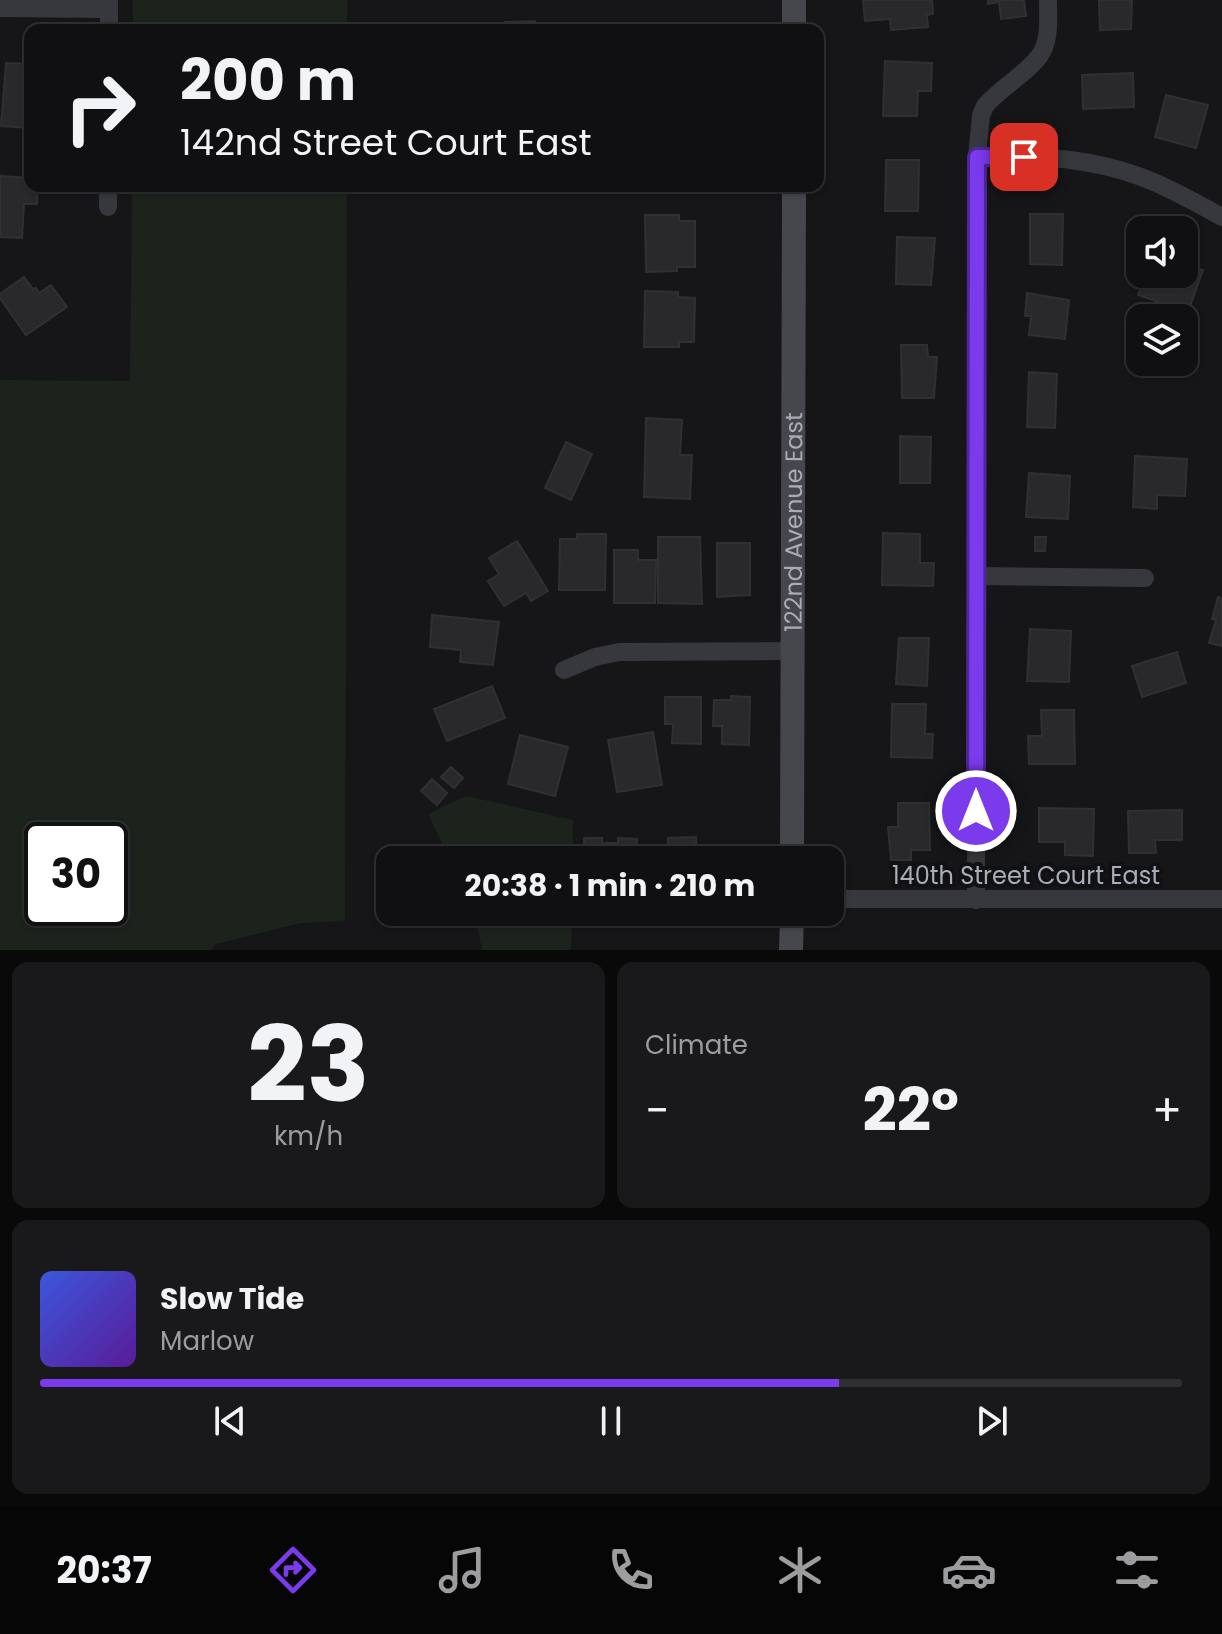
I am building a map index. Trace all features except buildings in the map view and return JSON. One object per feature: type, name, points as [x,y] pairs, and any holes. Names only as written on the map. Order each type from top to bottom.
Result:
[{"type":"main road","points":[[794,0],[794,24]]},
{"type":"main road","name":"122nd Avenue East","points":[[792,846],[794,192]]},
{"type":"main road","points":[[791,950],[792,926]]},
{"type":"street","points":[[976,900],[977,157],[981,115],[985,106],[1032,63],[1044,47],[1048,0]]},
{"type":"street","points":[[0,8],[109,5]]},
{"type":"street","points":[[977,157],[1070,160],[1106,166],[1147,179],[1222,217]]},
{"type":"street","points":[[108,192],[108,207]]},
{"type":"street","points":[[977,576],[1145,578]]},
{"type":"street","points":[[564,670],[595,657],[619,652],[792,651]]},
{"type":"street","name":"140th Street Court East","points":[[844,899],[1222,899]]},
{"type":"shaded area","points":[[133,0],[347,0],[347,24],[133,24]]},
{"type":"shaded area","points":[[132,192],[347,192],[345,921],[300,923],[216,944],[211,950],[0,950],[0,380],[130,381]]},
{"type":"shaded area","points":[[466,796],[573,820],[573,846],[443,846],[428,814]]},
{"type":"shaded area","points":[[478,926],[572,926],[571,950],[482,950]]},
{"type":"route","points":[[976,811],[977,157],[1024,157]]}]
